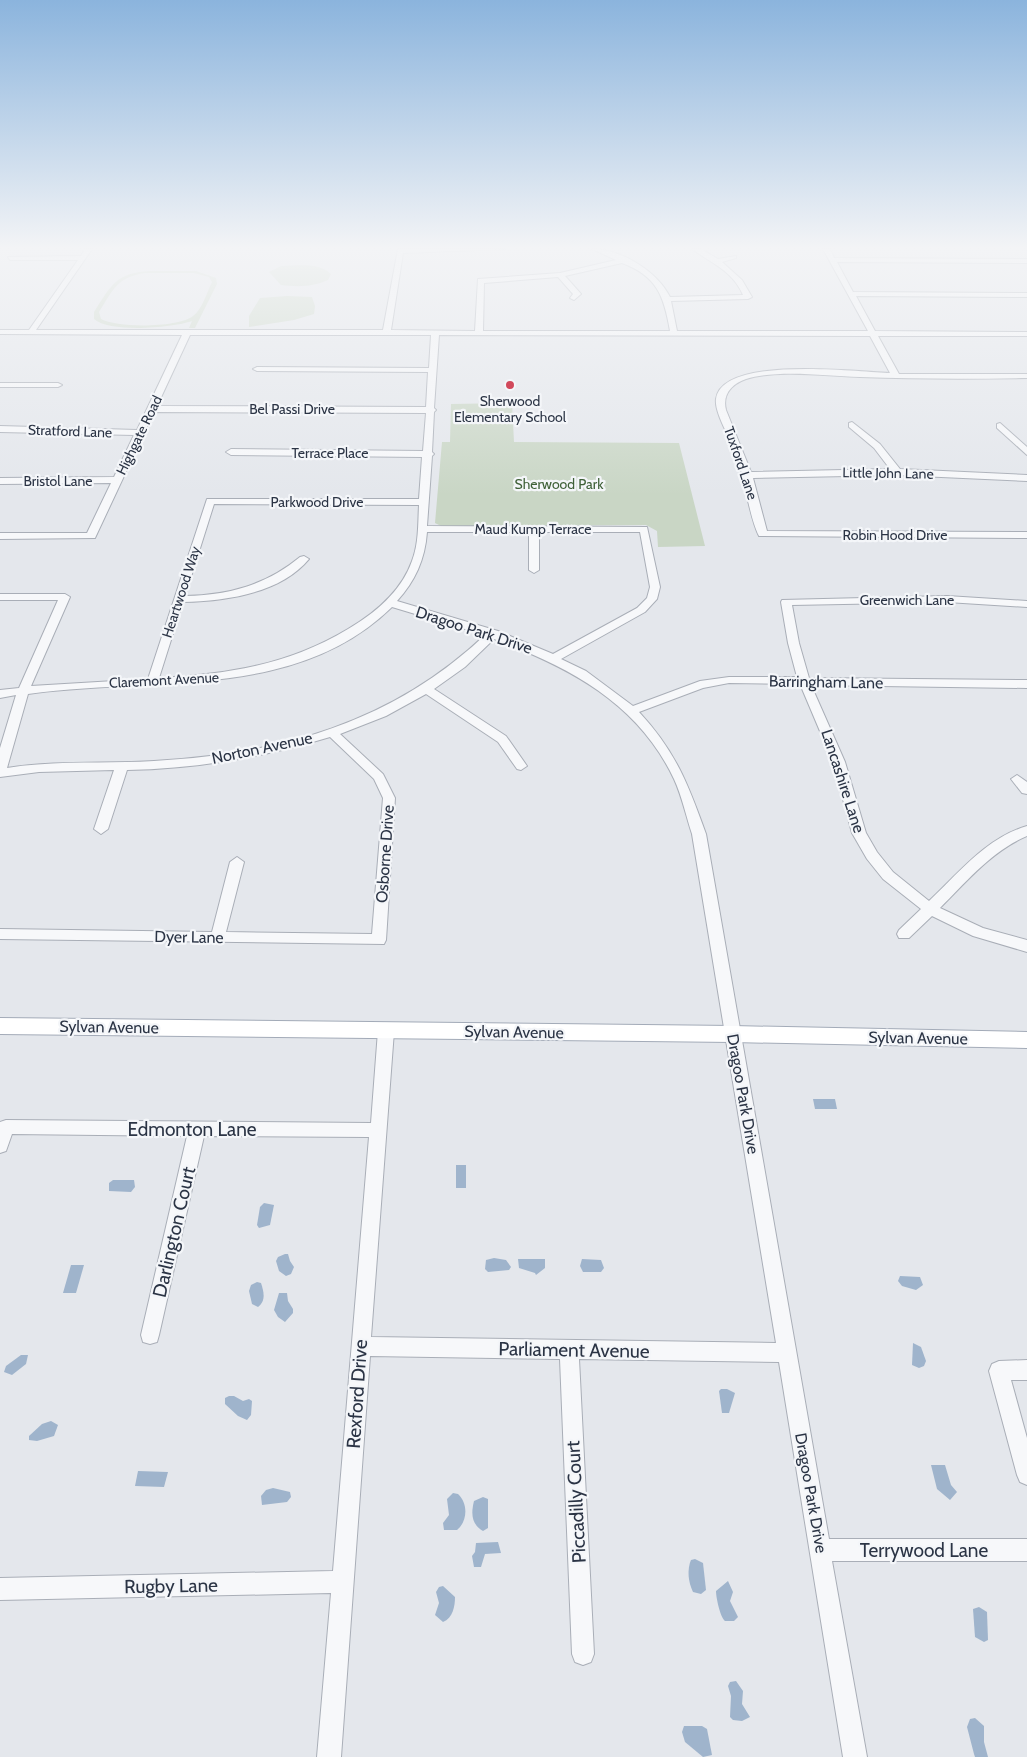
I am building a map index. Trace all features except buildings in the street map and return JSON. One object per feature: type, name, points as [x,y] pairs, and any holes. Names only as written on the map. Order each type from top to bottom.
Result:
[{"type":"main road","name":"Sylvan Avenue","points":[[0,1026],[733,1034],[1027,1040]]},
{"type":"street","points":[[872,331],[896,376],[1027,376]]},
{"type":"street","points":[[0,332],[1027,334]]},
{"type":"street","name":"Claremont Avenue","points":[[0,694],[24,689],[74,684],[204,680],[279,664],[326,646],[346,636],[391,603],[404,587],[418,562],[429,454],[436,332]]},
{"type":"street","name":"Highgate Road","points":[[0,536],[91,536],[187,333]]},
{"type":"street","points":[[257,369],[433,370]]},
{"type":"street","name":"Tuxford Lane","points":[[763,534],[748,475],[721,409],[722,393],[738,380],[774,372],[896,376]]},
{"type":"street","points":[[0,385],[58,385]]},
{"type":"street","name":"Bel Passi Drive","points":[[152,409],[432,410]]},
{"type":"street","points":[[852,425],[877,446],[897,472]]},
{"type":"street","points":[[1000,426],[1027,452]]},
{"type":"street","name":"Stratford Lane","points":[[0,429],[140,433]]},
{"type":"street","name":"Terrace Place","points":[[231,452],[429,454]]},
{"type":"street","name":"Little John Lane","points":[[748,475],[897,472],[1027,478]]},
{"type":"street","name":"Bristol Lane","points":[[0,481],[116,480]]},
{"type":"street","name":"Parkwood Drive","points":[[210,501],[424,502]]},
{"type":"street","name":"Heartwood Way","points":[[152,683],[210,501]]},
{"type":"street","name":"Maud Kump Terrace","points":[[422,529],[644,530],[655,587],[652,599],[642,610],[554,658]]},
{"type":"street","points":[[534,529],[534,570]]},
{"type":"street","name":"Robin Hood Drive","points":[[763,534],[1027,535]]},
{"type":"street","points":[[179,599],[216,597],[247,591],[283,576],[304,560]]},
{"type":"street","points":[[0,597],[65,598],[24,689],[0,768]]},
{"type":"street","name":"Greenwich Lane","points":[[786,602],[937,599],[1027,604]]},
{"type":"street","name":"Lancashire Lane","points":[[786,602],[790,626],[805,682],[843,772],[857,831],[864,845],[891,877],[931,908]]},
{"type":"street","name":"Dragoo Park Drive","points":[[391,603],[494,633],[554,658],[598,684],[631,711],[656,738],[684,784],[692,806],[733,1034],[855,1757]]},
{"type":"street","name":"Norton Avenue","points":[[0,773],[45,766],[122,766],[191,762],[227,758],[298,742],[331,732],[380,713],[426,689],[467,660],[494,633]]},
{"type":"street","name":"Barringham Lane","points":[[631,711],[714,682],[1027,684]]},
{"type":"street","points":[[426,689],[502,739],[522,766]]},
{"type":"street","name":"Osborne Drive","points":[[331,732],[379,777],[390,798],[379,940]]},
{"type":"street","points":[[101,829],[122,766]]},
{"type":"street","points":[[1017,779],[1027,790]]},
{"type":"street","points":[[904,934],[992,849],[1005,840],[1027,831]]},
{"type":"street","points":[[218,937],[237,862]]},
{"type":"street","points":[[931,908],[975,930],[1027,946]]},
{"type":"street","name":"Dyer Lane","points":[[0,934],[379,940]]},
{"type":"street","name":"Rexford Drive","points":[[329,1757],[386,1031]]},
{"type":"street","name":"Edmonton Lane","points":[[0,1146],[6,1127],[378,1130]]},
{"type":"street","name":"Darlington Court","points":[[150,1335],[197,1129]]},
{"type":"street","name":"Parliament Avenue","points":[[360,1346],[787,1353]]},
{"type":"street","name":"Piccadilly Court","points":[[569,1350],[584,1654]]},
{"type":"street","points":[[1027,1370],[999,1371],[1027,1475]]},
{"type":"street","name":"Terrywood Lane","points":[[820,1550],[1027,1550]]},
{"type":"street","name":"Rugby Lane","points":[[0,1590],[342,1582]]},
{"type":"green space","name":"Sherwood Park","points":[[512,403],[514,442],[679,443],[705,546],[658,547],[657,531],[646,525],[441,526],[435,523],[442,442],[450,442],[451,404]]},
{"type":"water","points":[[813,1099],[835,1099],[837,1109],[815,1109]]},
{"type":"water","points":[[456,1165],[466,1165],[466,1188],[456,1188]]},
{"type":"water","points":[[113,1180],[134,1180],[135,1187],[131,1192],[109,1191],[109,1183]]},
{"type":"water","points":[[264,1203],[274,1205],[270,1225],[259,1228],[257,1225],[260,1207]]},
{"type":"water","points":[[288,1254],[294,1267],[291,1274],[286,1276],[279,1271],[276,1261],[278,1257]]},
{"type":"water","points":[[494,1258],[506,1260],[511,1267],[509,1270],[488,1272],[485,1269],[486,1260]]},
{"type":"water","points":[[518,1259],[545,1259],[545,1268],[536,1275],[519,1268]]},
{"type":"water","points":[[582,1259],[601,1260],[604,1268],[601,1272],[583,1272],[580,1266]]},
{"type":"water","points":[[71,1265],[84,1265],[76,1293],[63,1293]]},
{"type":"water","points":[[900,1276],[920,1277],[923,1285],[916,1290],[902,1286],[898,1281]]},
{"type":"water","points":[[257,1282],[261,1283],[264,1296],[261,1305],[258,1307],[252,1304],[249,1291],[251,1285]]},
{"type":"water","points":[[279,1293],[287,1293],[288,1301],[293,1309],[293,1313],[285,1322],[278,1317],[274,1310]]},
{"type":"water","points":[[913,1343],[921,1347],[926,1361],[924,1366],[919,1368],[912,1365]]},
{"type":"water","points":[[21,1355],[28,1355],[26,1364],[12,1375],[4,1372],[6,1366]]},
{"type":"water","points":[[727,1389],[735,1393],[729,1413],[722,1413],[719,1391]]},
{"type":"water","points":[[234,1396],[243,1401],[249,1399],[252,1401],[251,1415],[247,1420],[238,1416],[225,1404],[225,1398]]},
{"type":"water","points":[[51,1421],[58,1425],[54,1436],[37,1441],[29,1440],[29,1436],[42,1424]]},
{"type":"water","points":[[931,1465],[945,1465],[951,1485],[957,1492],[950,1500],[937,1489]]},
{"type":"water","points":[[138,1471],[168,1472],[164,1487],[135,1486]]},
{"type":"water","points":[[273,1488],[290,1492],[291,1497],[287,1502],[262,1505],[261,1496],[266,1490]]},
{"type":"water","points":[[453,1493],[458,1494],[464,1502],[465,1517],[457,1530],[444,1530],[443,1523],[449,1515],[447,1499]]},
{"type":"water","points":[[483,1497],[488,1499],[488,1528],[483,1531],[474,1522],[472,1510],[474,1501]]},
{"type":"water","points":[[498,1542],[501,1553],[485,1554],[481,1567],[474,1567],[472,1556],[475,1552],[476,1543]]},
{"type":"water","points":[[695,1559],[703,1563],[706,1590],[701,1594],[693,1592],[689,1580],[691,1560]]},
{"type":"water","points":[[728,1581],[733,1592],[730,1601],[738,1617],[734,1621],[725,1621],[723,1619],[717,1598],[716,1591]]},
{"type":"water","points":[[443,1586],[455,1597],[451,1615],[443,1622],[435,1615],[439,1603],[436,1592],[439,1587]]},
{"type":"water","points":[[979,1607],[987,1612],[988,1640],[984,1642],[975,1637],[973,1609]]},
{"type":"water","points":[[736,1681],[743,1691],[742,1704],[750,1717],[742,1721],[733,1720],[730,1717],[731,1696],[728,1686],[730,1682]]},
{"type":"water","points":[[975,1718],[984,1726],[984,1742],[988,1757],[975,1757],[967,1727],[970,1719]]},
{"type":"water","points":[[684,1726],[702,1726],[707,1729],[712,1755],[703,1757],[685,1742],[682,1732]]},
{"type":"place","name":"Sherwood Elementary School","points":[[510,385]]}]
